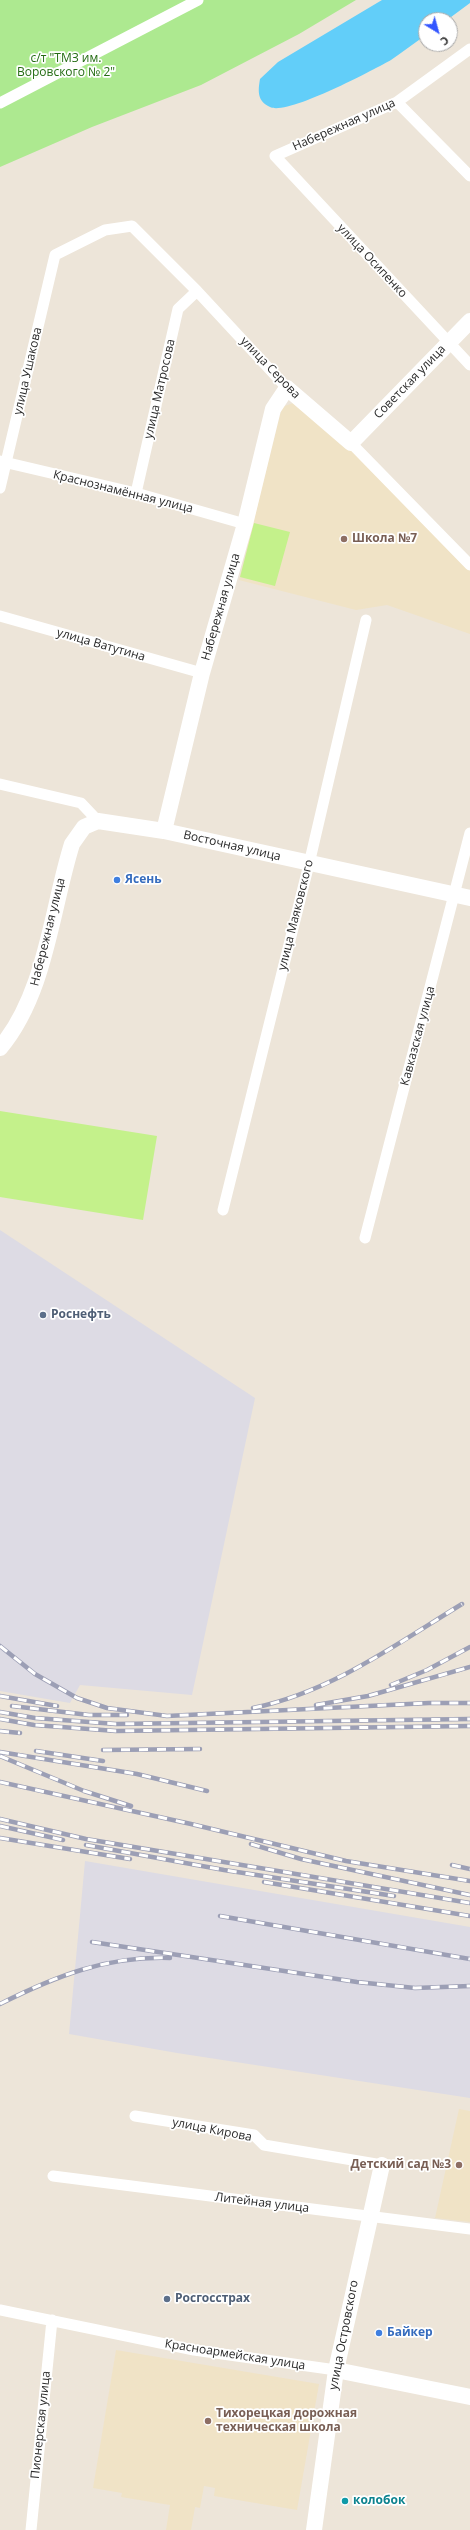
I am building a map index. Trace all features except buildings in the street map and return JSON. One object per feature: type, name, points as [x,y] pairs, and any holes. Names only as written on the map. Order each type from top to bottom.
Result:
[{"type":"street","points":[[0,103],[198,0]]},
{"type":"street","name":"Набережная улица","points":[[275,156],[397,102],[470,49]]},
{"type":"street","points":[[397,102],[470,176]]},
{"type":"street","name":"улица Осипенко","points":[[275,156],[470,365]]},
{"type":"street","name":"улица Серова","points":[[56,255],[105,230],[132,226],[197,291],[287,388],[350,443],[470,565]]},
{"type":"street","name":"улица Ушакова","points":[[0,488],[3,462],[56,255]]},
{"type":"street","name":"улица Матросова","points":[[136,493],[178,310],[197,291]]},
{"type":"street","name":"Советская улица","points":[[350,443],[470,321]]},
{"type":"street","name":"Набережная улица","points":[[164,831],[202,673],[245,524],[273,409],[287,388]]},
{"type":"street","name":"Краснознамённая улица","points":[[3,462],[136,493],[245,524]]},
{"type":"street","name":"улица Ватутина","points":[[0,616],[202,673]]},
{"type":"street","name":"улица Маяковского","points":[[223,1210],[309,864],[366,620]]},
{"type":"street","points":[[0,784],[81,803],[98,821]]},
{"type":"street","name":"Набережная улица","points":[[0,1048],[11,1035],[30,1000],[72,844],[84,827],[98,821]]},
{"type":"street","name":"Восточная улица","points":[[98,821],[164,831],[309,864],[463,896]]},
{"type":"street","name":"Кавказская улица","points":[[365,1238],[463,896],[470,833]]},
{"type":"street","name":"улица Кирова","points":[[135,2116],[254,2135],[264,2145],[382,2165]]},
{"type":"street","name":"улица Островского","points":[[314,2530],[336,2370],[382,2165]]},
{"type":"street","name":"Литейная улица","points":[[53,2176],[470,2229]]},
{"type":"street","name":"Красноармейская улица","points":[[0,2310],[194,2350],[336,2370],[470,2397]]},
{"type":"street","name":"Пионерская улица","points":[[31,2530],[52,2320]]},
{"type":"shaded area","name":"Школа №7","points":[[296,402],[353,452],[470,569],[470,634],[387,605],[356,610],[239,580],[282,407]]},
{"type":"shaded area","points":[[0,1230],[255,1398],[192,1695],[80,1685],[70,1703],[0,1691]]},
{"type":"shaded area","points":[[85,1861],[470,1927],[470,2098],[177,2053],[69,2034]]},
{"type":"shaded area","name":"Детский сад №3","points":[[459,2109],[470,2111],[470,2222],[435,2218]]},
{"type":"shaded area","name":"Тихорецкая дорожная техническая школа","points":[[116,2350],[319,2384],[297,2510],[214,2496],[215,2488],[204,2486],[200,2508],[195,2507],[191,2530],[166,2530],[170,2505],[121,2497],[122,2493],[93,2488]]},
{"type":"green space","name":"с/т \"ТМЗ им. Воровского № 2\"","points":[[0,0],[356,0],[299,34],[201,85],[92,127],[0,167]]},
{"type":"green space","points":[[254,523],[290,532],[275,586],[240,577]]},
{"type":"green space","points":[[0,1111],[157,1136],[143,1220],[0,1197]]},
{"type":"water","points":[[382,0],[470,0],[470,3],[458,12],[418,12],[418,41],[391,60],[330,91],[294,105],[279,108],[266,105],[259,95],[260,79],[278,62]]},
{"type":"railway","points":[[253,1708],[282,1701],[336,1679],[387,1651],[462,1604]]},
{"type":"railway","points":[[0,1646],[35,1674],[77,1698],[107,1708],[167,1716],[429,1703],[470,1703]]},
{"type":"railway","points":[[391,1685],[427,1670],[470,1647]]},
{"type":"railway","points":[[316,1705],[368,1696],[470,1667]]},
{"type":"railway","points":[[0,1696],[57,1706]]},
{"type":"railway","points":[[12,1706],[89,1715],[127,1715]]},
{"type":"railway","points":[[0,1712],[35,1718],[116,1724],[470,1719]]},
{"type":"railway","points":[[0,1719],[34,1725],[116,1731],[470,1726]]},
{"type":"railway","points":[[0,1731],[20,1733]]},
{"type":"railway","points":[[103,1750],[200,1749]]},
{"type":"railway","points":[[36,1751],[103,1761]]},
{"type":"railway","points":[[0,1752],[137,1774],[207,1791]]},
{"type":"railway","points":[[0,1756],[84,1791],[131,1806]]},
{"type":"railway","points":[[0,1782],[191,1824],[346,1861],[470,1881]]},
{"type":"railway","points":[[0,1819],[86,1839],[470,1903]]},
{"type":"railway","points":[[0,1826],[63,1840]]},
{"type":"railway","points":[[0,1838],[130,1859]]},
{"type":"railway","points":[[251,1844],[301,1859],[470,1895]]},
{"type":"railway","points":[[86,1845],[224,1870],[394,1896]]},
{"type":"railway","points":[[452,1865],[470,1869]]},
{"type":"railway","points":[[264,1882],[470,1916]]},
{"type":"railway","points":[[220,1916],[470,1959]]},
{"type":"railway","points":[[92,1942],[357,1982],[415,1988],[470,1986]]},
{"type":"railway","points":[[0,2004],[41,1985],[103,1964],[124,1960],[170,1958]]},
{"type":"place","name":"Школа №7","points":[[344,539]]},
{"type":"place","name":"Ясень","points":[[117,880]]},
{"type":"place","name":"Роснефть","points":[[43,1315]]},
{"type":"place","name":"Детский сад №3","points":[[459,2165]]},
{"type":"place","name":"Росгосстрах","points":[[167,2299]]},
{"type":"place","name":"Байкер","points":[[379,2333]]},
{"type":"place","name":"Тихорецкая дорожная техническая школа","points":[[208,2421]]},
{"type":"place","name":"колобок","points":[[345,2501]]}]
